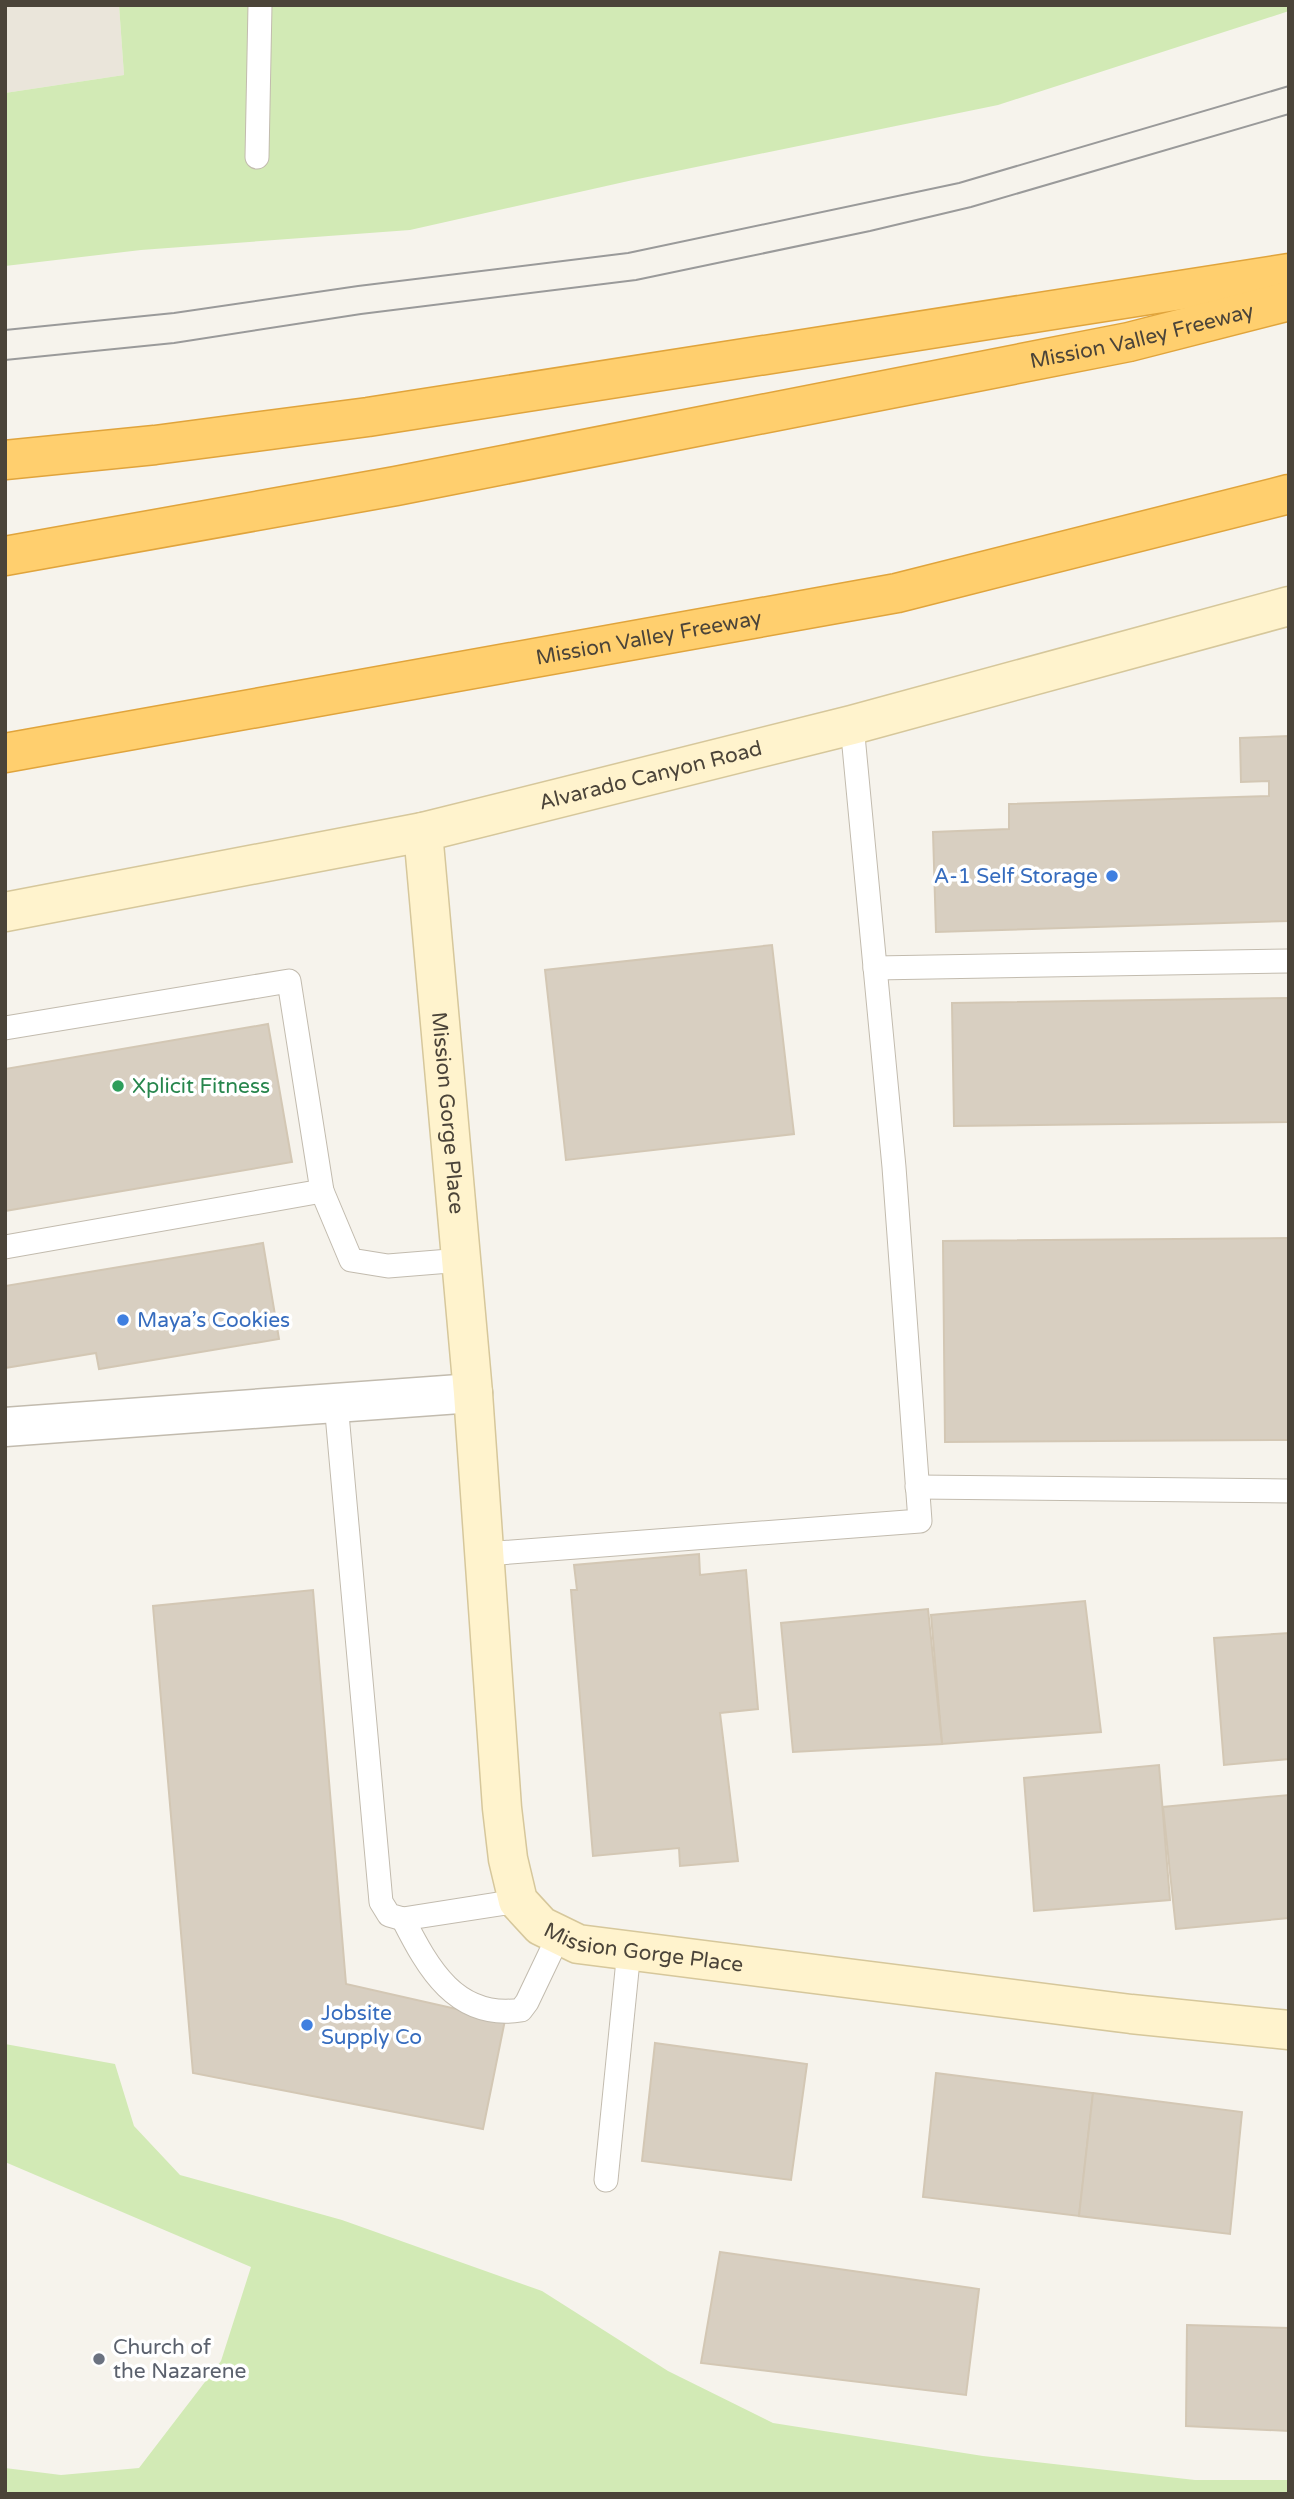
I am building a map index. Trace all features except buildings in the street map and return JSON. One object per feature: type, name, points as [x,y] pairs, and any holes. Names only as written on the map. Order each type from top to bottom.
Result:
[{"type":"highway","points":[[5,460],[155,445],[368,417],[1289,273]]},
{"type":"highway","name":"Mission Valley Freeway","points":[[5,556],[396,486],[1101,347],[1289,301]]},
{"type":"highway","name":"Mission Valley Freeway","points":[[5,753],[897,593],[1289,494]]},
{"type":"street","name":"Alvarado Canyon Road","points":[[5,912],[423,832],[852,725],[1289,606]]},
{"type":"street","name":"Mission Gorge Place","points":[[423,832],[474,1393],[502,1808],[508,1859],[518,1901],[541,1926],[578,1944],[1130,2014],[1289,2030]]},
{"type":"street","points":[[5,1427],[474,1393]]},
{"type":"lane","points":[[257,157],[260,5]]},
{"type":"lane","points":[[485,1555],[920,1521],[894,1167],[852,725]]},
{"type":"lane","points":[[875,968],[1289,961]]},
{"type":"lane","points":[[5,1028],[289,981],[322,1191],[351,1260],[388,1266],[463,1260]]},
{"type":"lane","points":[[5,1247],[322,1191]]},
{"type":"lane","points":[[336,1403],[381,1902],[389,1915],[403,1919],[518,1901]]},
{"type":"lane","points":[[917,1487],[1289,1490]]},
{"type":"lane","points":[[403,1919],[423,1957],[444,1984],[463,2001],[485,2010],[520,2010],[527,2002],[559,1935]]},
{"type":"lane","points":[[606,2180],[629,1950]]},
{"type":"shaded area","points":[[5,5],[119,5],[124,75],[5,93]]},
{"type":"green space","points":[[119,5],[1289,5],[1289,11],[998,105],[633,180],[410,230],[141,250],[5,266],[5,93],[124,75]]},
{"type":"green space","points":[[5,2044],[115,2064],[134,2126],[180,2175],[342,2220],[542,2291],[668,2371],[773,2423],[983,2456],[1195,2480],[1289,2480],[1289,2494],[5,2494],[5,2468],[61,2475],[139,2468],[221,2361],[251,2267],[5,2162]]},
{"type":"tram line","points":[[5,330],[174,313],[358,286],[628,253],[959,183],[1289,86]]},
{"type":"tram line","points":[[5,360],[174,343],[361,314],[636,280],[971,207],[1289,114]]},
{"type":"place","name":"A-1 Self Storage","points":[[1112,876]]},
{"type":"place","name":"Xplicit Fitness","points":[[118,1086]]},
{"type":"place","name":"Maya’s Cookies","points":[[123,1320]]},
{"type":"place","name":"Jobsite Supply Co","points":[[307,2025]]},
{"type":"place","name":"Church of the Nazarene","points":[[99,2359]]}]
